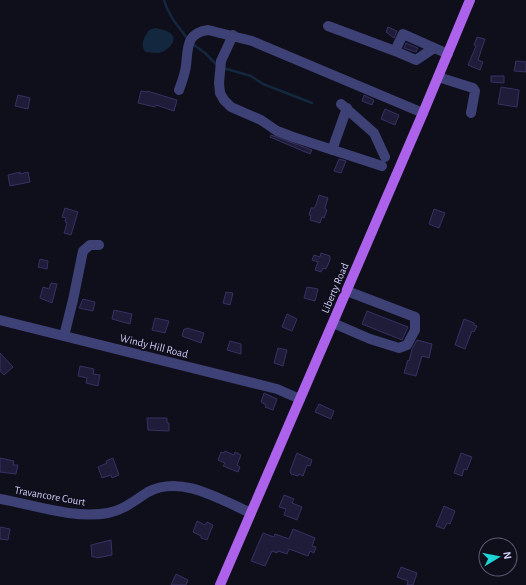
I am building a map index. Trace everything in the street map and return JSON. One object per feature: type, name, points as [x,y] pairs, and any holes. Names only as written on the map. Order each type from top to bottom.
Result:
[{"type":"main road","name":"Liberty Road","points":[[220,585],[347,291],[470,0]]},
{"type":"street","points":[[328,26],[416,60],[434,48]]},
{"type":"street","points":[[179,90],[184,75],[188,44],[192,37],[201,31],[208,30],[233,35],[252,41],[423,113]]},
{"type":"street","points":[[396,51],[403,34],[448,54]]},
{"type":"street","points":[[233,35],[221,61],[219,73],[220,92],[224,100],[231,107],[261,120],[277,131],[332,150],[384,161],[374,133],[344,106],[332,150]]},
{"type":"street","points":[[438,77],[473,88],[475,91],[471,114]]},
{"type":"street","points":[[64,336],[74,300],[83,251],[90,245],[99,245]]},
{"type":"street","points":[[333,323],[370,339],[399,348],[407,345],[415,330],[415,317],[347,291]]},
{"type":"street","name":"Windy Hill Road","points":[[0,320],[277,390],[300,399]]},
{"type":"street","name":"Travancore Court","points":[[0,499],[78,515],[108,513],[119,510],[149,492],[167,486],[176,485],[197,490],[251,513]]},
{"type":"water","points":[[155,28],[165,30],[170,33],[174,39],[173,42],[162,52],[145,52],[143,46],[144,38],[149,30]]},
{"type":"building","points":[[388,27],[397,31],[394,38],[386,32]]},
{"type":"building","points":[[477,37],[485,39],[478,60],[483,62],[480,70],[468,65],[476,46],[474,45]]},
{"type":"building","points":[[406,43],[418,48],[416,52],[404,48]]},
{"type":"building","points":[[516,61],[526,62],[526,72],[514,71]]},
{"type":"building","points":[[491,76],[504,76],[504,83],[491,82]]},
{"type":"building","points":[[501,87],[519,90],[517,107],[498,104]]},
{"type":"building","points":[[141,91],[147,91],[177,100],[174,111],[156,105],[155,107],[138,103]]},
{"type":"building","points":[[18,95],[30,98],[28,109],[15,106]]},
{"type":"building","points":[[364,95],[374,100],[372,105],[362,101]]},
{"type":"building","points":[[385,109],[399,115],[395,125],[381,119]]},
{"type":"building","points":[[271,135],[312,150],[310,154],[270,137]]},
{"type":"building","points":[[339,159],[346,161],[341,173],[334,171]]},
{"type":"building","points":[[20,172],[20,174],[28,172],[30,182],[10,186],[8,175]]},
{"type":"building","points":[[319,195],[328,198],[325,208],[327,210],[320,223],[310,220],[311,216],[309,215],[311,208],[314,208],[316,205]]},
{"type":"building","points":[[65,208],[78,212],[71,235],[64,233],[67,223],[65,222],[66,218],[62,217]]},
{"type":"building","points":[[434,209],[445,213],[439,228],[429,224]]},
{"type":"building","points":[[321,253],[330,256],[330,260],[326,269],[323,268],[321,272],[315,270],[318,262],[312,260],[314,255],[320,257]]},
{"type":"building","points":[[40,259],[48,261],[47,269],[38,267]]},
{"type":"building","points":[[51,283],[57,284],[52,303],[40,298],[43,287],[49,289]]},
{"type":"building","points":[[307,287],[318,289],[315,301],[304,298]]},
{"type":"building","points":[[226,292],[233,293],[230,305],[223,303]]},
{"type":"building","points":[[83,299],[95,302],[93,311],[79,308]]},
{"type":"building","points":[[114,310],[132,314],[130,324],[112,319]]},
{"type":"building","points":[[367,311],[408,327],[402,340],[362,324]]},
{"type":"building","points":[[287,314],[297,319],[292,331],[282,327]]},
{"type":"building","points":[[155,318],[169,321],[165,333],[152,330]]},
{"type":"building","points":[[464,319],[474,323],[474,325],[477,326],[474,332],[472,331],[465,349],[455,345]]},
{"type":"building","points":[[187,328],[204,333],[201,343],[182,336],[184,329]]},
{"type":"building","points":[[417,340],[432,344],[429,358],[422,356],[416,376],[404,373],[412,349]]},
{"type":"building","points":[[230,341],[241,344],[241,354],[227,350]]},
{"type":"building","points":[[278,348],[287,350],[283,366],[274,363]]},
{"type":"building","points":[[0,353],[13,367],[4,375],[0,371]]},
{"type":"building","points":[[80,366],[94,369],[93,374],[100,375],[98,386],[86,383],[87,378],[78,376]]},
{"type":"building","points":[[264,393],[277,399],[273,410],[265,407],[266,405],[261,402]]},
{"type":"building","points":[[319,404],[334,411],[331,419],[315,412]]},
{"type":"building","points":[[147,418],[167,418],[167,423],[169,423],[169,431],[148,430]]},
{"type":"building","points":[[225,451],[234,455],[235,452],[241,455],[237,465],[240,467],[238,472],[223,466],[225,463],[218,460],[221,452],[224,453]]},
{"type":"building","points":[[297,453],[312,460],[310,466],[307,465],[303,476],[299,474],[298,476],[291,474],[290,471]]},
{"type":"building","points":[[461,453],[472,457],[467,470],[464,469],[462,476],[454,473]]},
{"type":"building","points":[[0,458],[14,461],[13,465],[18,465],[16,474],[0,472]]},
{"type":"building","points":[[113,458],[119,475],[112,478],[111,475],[102,478],[98,467],[107,463],[106,461]]},
{"type":"building","points":[[284,495],[294,499],[292,503],[302,507],[297,520],[284,515],[286,509],[279,507]]},
{"type":"building","points":[[444,506],[455,511],[450,524],[447,523],[444,529],[436,526]]},
{"type":"building","points":[[197,521],[205,525],[207,522],[213,525],[207,540],[201,538],[201,536],[193,532]]},
{"type":"building","points":[[0,527],[10,529],[8,540],[0,539]]},
{"type":"building","points":[[293,529],[315,538],[312,546],[316,547],[314,553],[310,551],[308,556],[289,549],[287,554],[272,551],[265,566],[251,561],[263,533],[274,537],[275,534],[289,539]]},
{"type":"building","points":[[111,540],[112,555],[97,558],[92,557],[91,545]]},
{"type":"building","points":[[401,567],[417,573],[413,585],[407,585],[408,581],[397,577]]},
{"type":"building","points":[[176,574],[188,580],[186,585],[171,585]]},
{"type":"waterway","points":[[164,0],[177,25],[187,38]]},
{"type":"waterway","points":[[194,45],[217,65]]},
{"type":"waterway","points":[[223,68],[251,76],[263,84],[312,103]]}]
